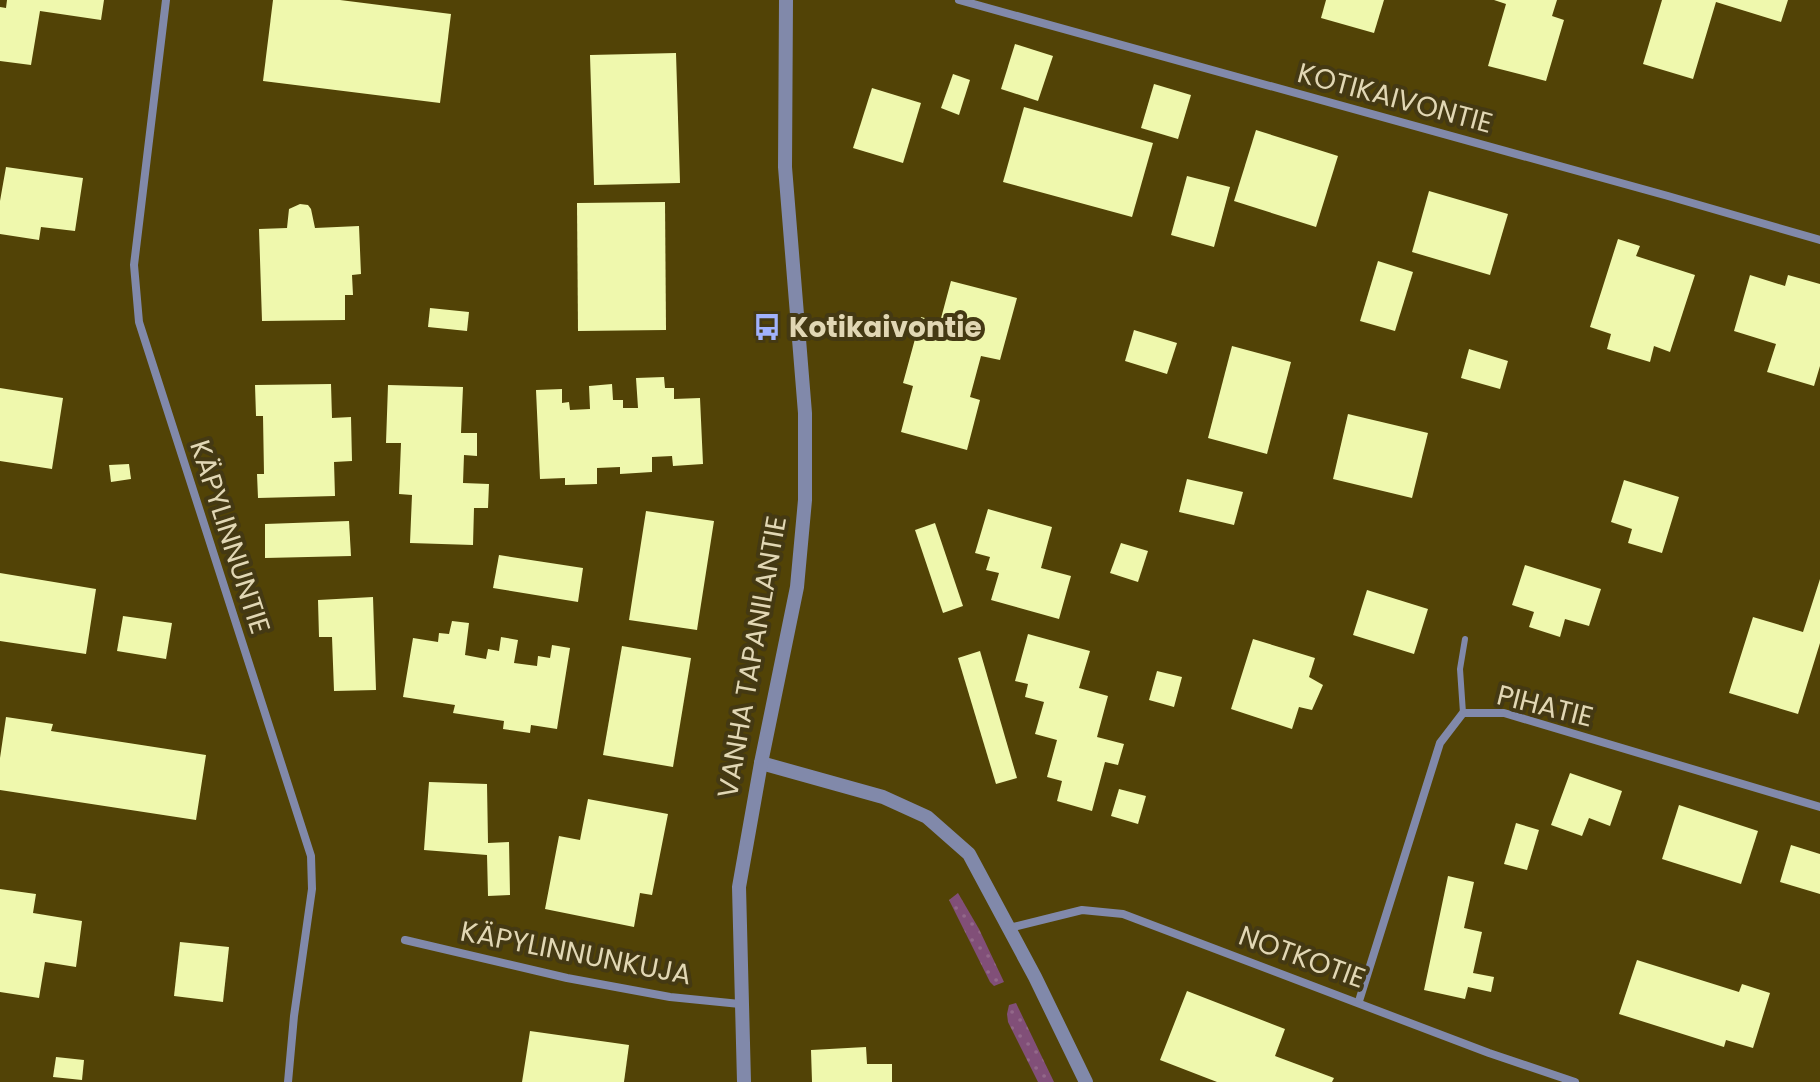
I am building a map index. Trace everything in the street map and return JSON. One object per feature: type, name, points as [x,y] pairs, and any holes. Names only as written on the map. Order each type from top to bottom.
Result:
[{"type":"street","name":"KÄPYLINNUNTIE","points":[[166,0],[134,265],[139,322],[311,856],[312,889],[288,1082]]},
{"type":"street","name":"VANHA TAPANILANTIE","points":[[744,1082],[739,887],[797,587],[805,500],[805,413],[785,167],[786,0]]},
{"type":"street","name":"KOTIKAIVONTIE","points":[[959,0],[1820,240]]},
{"type":"street","name":"PIHATIE","points":[[1359,1001],[1440,743],[1463,713],[1504,713],[1820,807]]},
{"type":"street","points":[[761,763],[883,797],[927,817],[969,854],[1086,1082]]},
{"type":"street","name":"NOTKOTIE","points":[[1009,928],[1082,910],[1123,914],[1359,1001],[1489,1053],[1575,1082]]},
{"type":"street","name":"KÄPYLINNUNKUJA","points":[[405,940],[567,978],[670,997],[740,1004]]},
{"type":"lane","points":[[1463,713],[1460,669],[1465,639]]},
{"type":"shaded area","points":[[958,893],[1004,982],[994,986],[990,982],[949,900]]},
{"type":"shaded area","points":[[1016,1003],[1054,1082],[1038,1082],[1008,1022],[1009,1005]]},
{"type":"building","points":[[7,0],[104,0],[101,20],[40,11],[31,65],[0,61],[0,7],[6,8]]},
{"type":"building","points":[[273,0],[340,0],[451,14],[440,103],[263,81]]},
{"type":"building","points":[[1326,0],[1384,0],[1374,33],[1321,18]]},
{"type":"building","points":[[1494,0],[1557,0],[1552,16],[1564,20],[1546,81],[1488,66],[1506,4]]},
{"type":"building","points":[[1662,0],[1788,0],[1781,22],[1716,2],[1693,79],[1643,64]]},
{"type":"building","points":[[1015,44],[1053,56],[1038,101],[1001,89]]},
{"type":"building","points":[[676,53],[680,183],[594,185],[590,55]]},
{"type":"building","points":[[953,74],[970,80],[959,115],[941,108]]},
{"type":"building","points":[[1154,84],[1191,95],[1178,139],[1141,128]]},
{"type":"building","points":[[872,88],[921,103],[903,163],[853,148]]},
{"type":"building","points":[[1024,107],[1153,143],[1132,217],[1003,182]]},
{"type":"building","points":[[1256,130],[1338,156],[1316,227],[1234,201]]},
{"type":"building","points":[[6,167],[83,178],[75,231],[41,227],[39,240],[0,234],[0,201]]},
{"type":"building","points":[[1187,176],[1230,187],[1214,247],[1171,235]]},
{"type":"building","points":[[1429,191],[1508,214],[1490,275],[1412,252]]},
{"type":"building","points":[[665,202],[666,330],[578,331],[577,203]]},
{"type":"building","points":[[300,204],[308,205],[311,209],[315,228],[359,226],[361,274],[352,275],[353,295],[345,295],[345,320],[262,321],[259,229],[287,228],[289,209]]},
{"type":"building","points":[[1618,239],[1640,246],[1636,256],[1695,275],[1670,352],[1654,346],[1650,362],[1607,349],[1611,334],[1590,327]]},
{"type":"building","points":[[1378,261],[1413,272],[1395,331],[1360,321]]},
{"type":"building","points":[[1750,275],[1785,286],[1788,275],[1820,284],[1820,366],[1814,386],[1767,372],[1776,344],[1734,331]]},
{"type":"building","points":[[951,281],[1017,298],[1000,360],[981,356],[970,397],[980,400],[967,450],[901,432],[913,386],[903,383],[921,317],[940,322]]},
{"type":"building","points":[[430,308],[469,312],[467,331],[428,327]]},
{"type":"building","points":[[1134,330],[1177,343],[1167,374],[1125,361]]},
{"type":"building","points":[[1232,346],[1291,362],[1267,454],[1208,438]]},
{"type":"building","points":[[1469,349],[1508,361],[1500,389],[1461,378]]},
{"type":"building","points":[[664,377],[665,388],[674,388],[674,399],[700,398],[703,464],[673,466],[672,456],[652,457],[652,472],[620,474],[620,467],[597,468],[597,484],[565,485],[565,478],[540,479],[536,390],[562,389],[562,403],[569,402],[570,410],[590,409],[589,386],[612,384],[613,400],[623,400],[623,408],[638,408],[636,378]]},
{"type":"building","points":[[331,384],[332,418],[351,417],[352,461],[334,462],[335,496],[258,498],[257,474],[264,474],[263,416],[256,416],[255,385]]},
{"type":"building","points":[[388,385],[463,387],[461,433],[477,433],[477,456],[464,455],[463,483],[489,484],[488,508],[474,508],[473,545],[410,543],[412,495],[399,494],[401,443],[386,443]]},
{"type":"building","points":[[0,388],[63,398],[52,469],[0,461]]},
{"type":"building","points":[[1348,414],[1428,433],[1412,498],[1333,479]]},
{"type":"building","points":[[129,464],[131,479],[111,482],[109,465]]},
{"type":"building","points":[[1187,479],[1243,492],[1234,525],[1179,512]]},
{"type":"building","points":[[1624,480],[1679,497],[1662,553],[1628,543],[1632,529],[1611,522]]},
{"type":"building","points":[[988,509],[1052,527],[1041,568],[1071,576],[1059,619],[991,600],[999,573],[986,570],[990,557],[975,553]]},
{"type":"building","points":[[646,511],[714,521],[697,630],[629,620]]},
{"type":"building","points":[[349,521],[351,556],[265,558],[265,524]]},
{"type":"building","points":[[935,523],[963,606],[943,613],[915,530]]},
{"type":"building","points":[[1121,543],[1148,551],[1138,582],[1110,573]]},
{"type":"building","points":[[499,555],[583,568],[578,602],[493,588]]},
{"type":"building","points":[[1525,565],[1601,589],[1589,626],[1565,619],[1560,637],[1529,627],[1534,612],[1512,605]]},
{"type":"building","points":[[0,573],[96,589],[86,654],[0,641]]},
{"type":"building","points":[[1820,579],[1820,643],[1798,714],[1729,693],[1753,617],[1803,632]]},
{"type":"building","points":[[1367,590],[1428,609],[1414,654],[1353,635]]},
{"type":"building","points":[[373,597],[376,690],[334,691],[332,637],[319,637],[318,600]]},
{"type":"building","points":[[123,616],[172,623],[166,659],[117,651]]},
{"type":"building","points":[[452,621],[469,623],[465,655],[486,659],[488,649],[499,651],[501,637],[518,640],[514,663],[537,666],[538,656],[550,658],[552,645],[570,648],[557,729],[531,725],[530,733],[503,729],[504,721],[453,713],[455,705],[403,697],[413,638],[438,642],[439,633],[449,634]]},
{"type":"building","points":[[1028,634],[1090,651],[1079,688],[1108,696],[1097,737],[1124,744],[1118,765],[1105,762],[1092,811],[1057,801],[1062,781],[1047,777],[1057,740],[1035,734],[1044,702],[1025,697],[1028,684],[1015,681]]},
{"type":"building","points":[[1253,639],[1315,658],[1309,677],[1323,685],[1312,710],[1299,707],[1292,729],[1231,709]]},
{"type":"building","points":[[622,646],[691,658],[673,767],[603,755]]},
{"type":"building","points":[[980,651],[1017,778],[996,784],[958,658]]},
{"type":"building","points":[[1157,671],[1182,677],[1174,707],[1149,700]]},
{"type":"building","points":[[6,717],[53,724],[51,731],[206,755],[196,820],[0,790],[0,758]]},
{"type":"building","points":[[1570,773],[1622,791],[1610,826],[1589,818],[1582,836],[1551,825]]},
{"type":"building","points":[[429,782],[487,784],[488,843],[509,842],[510,895],[488,896],[487,855],[424,850]]},
{"type":"building","points":[[1119,789],[1146,796],[1138,824],[1111,816]]},
{"type":"building","points":[[588,799],[668,814],[652,895],[640,893],[634,927],[545,909],[559,836],[580,840]]},
{"type":"building","points":[[1679,805],[1758,831],[1741,884],[1662,859]]},
{"type":"building","points":[[1516,823],[1539,830],[1527,870],[1504,864]]},
{"type":"building","points":[[1791,845],[1820,854],[1820,894],[1780,882]]},
{"type":"building","points":[[1448,876],[1474,882],[1464,928],[1482,932],[1473,973],[1494,977],[1491,992],[1468,987],[1465,999],[1424,990]]},
{"type":"building","points":[[0,889],[36,894],[33,913],[82,921],[76,967],[45,962],[39,998],[0,992]]},
{"type":"building","points":[[180,942],[229,947],[223,1002],[174,996]]},
{"type":"building","points":[[1637,960],[1739,992],[1742,984],[1770,993],[1753,1048],[1726,1040],[1724,1047],[1619,1014]]},
{"type":"building","points":[[1187,991],[1285,1029],[1275,1056],[1334,1078],[1332,1082],[1217,1082],[1160,1060]]},
{"type":"building","points":[[530,1031],[629,1045],[624,1082],[522,1082]]},
{"type":"building","points":[[866,1047],[867,1064],[892,1064],[892,1082],[812,1082],[811,1050]]},
{"type":"building","points":[[56,1057],[84,1060],[82,1080],[53,1077]]},
{"type":"place","name":"Kotikaivontie","points":[[767,327]]}]
